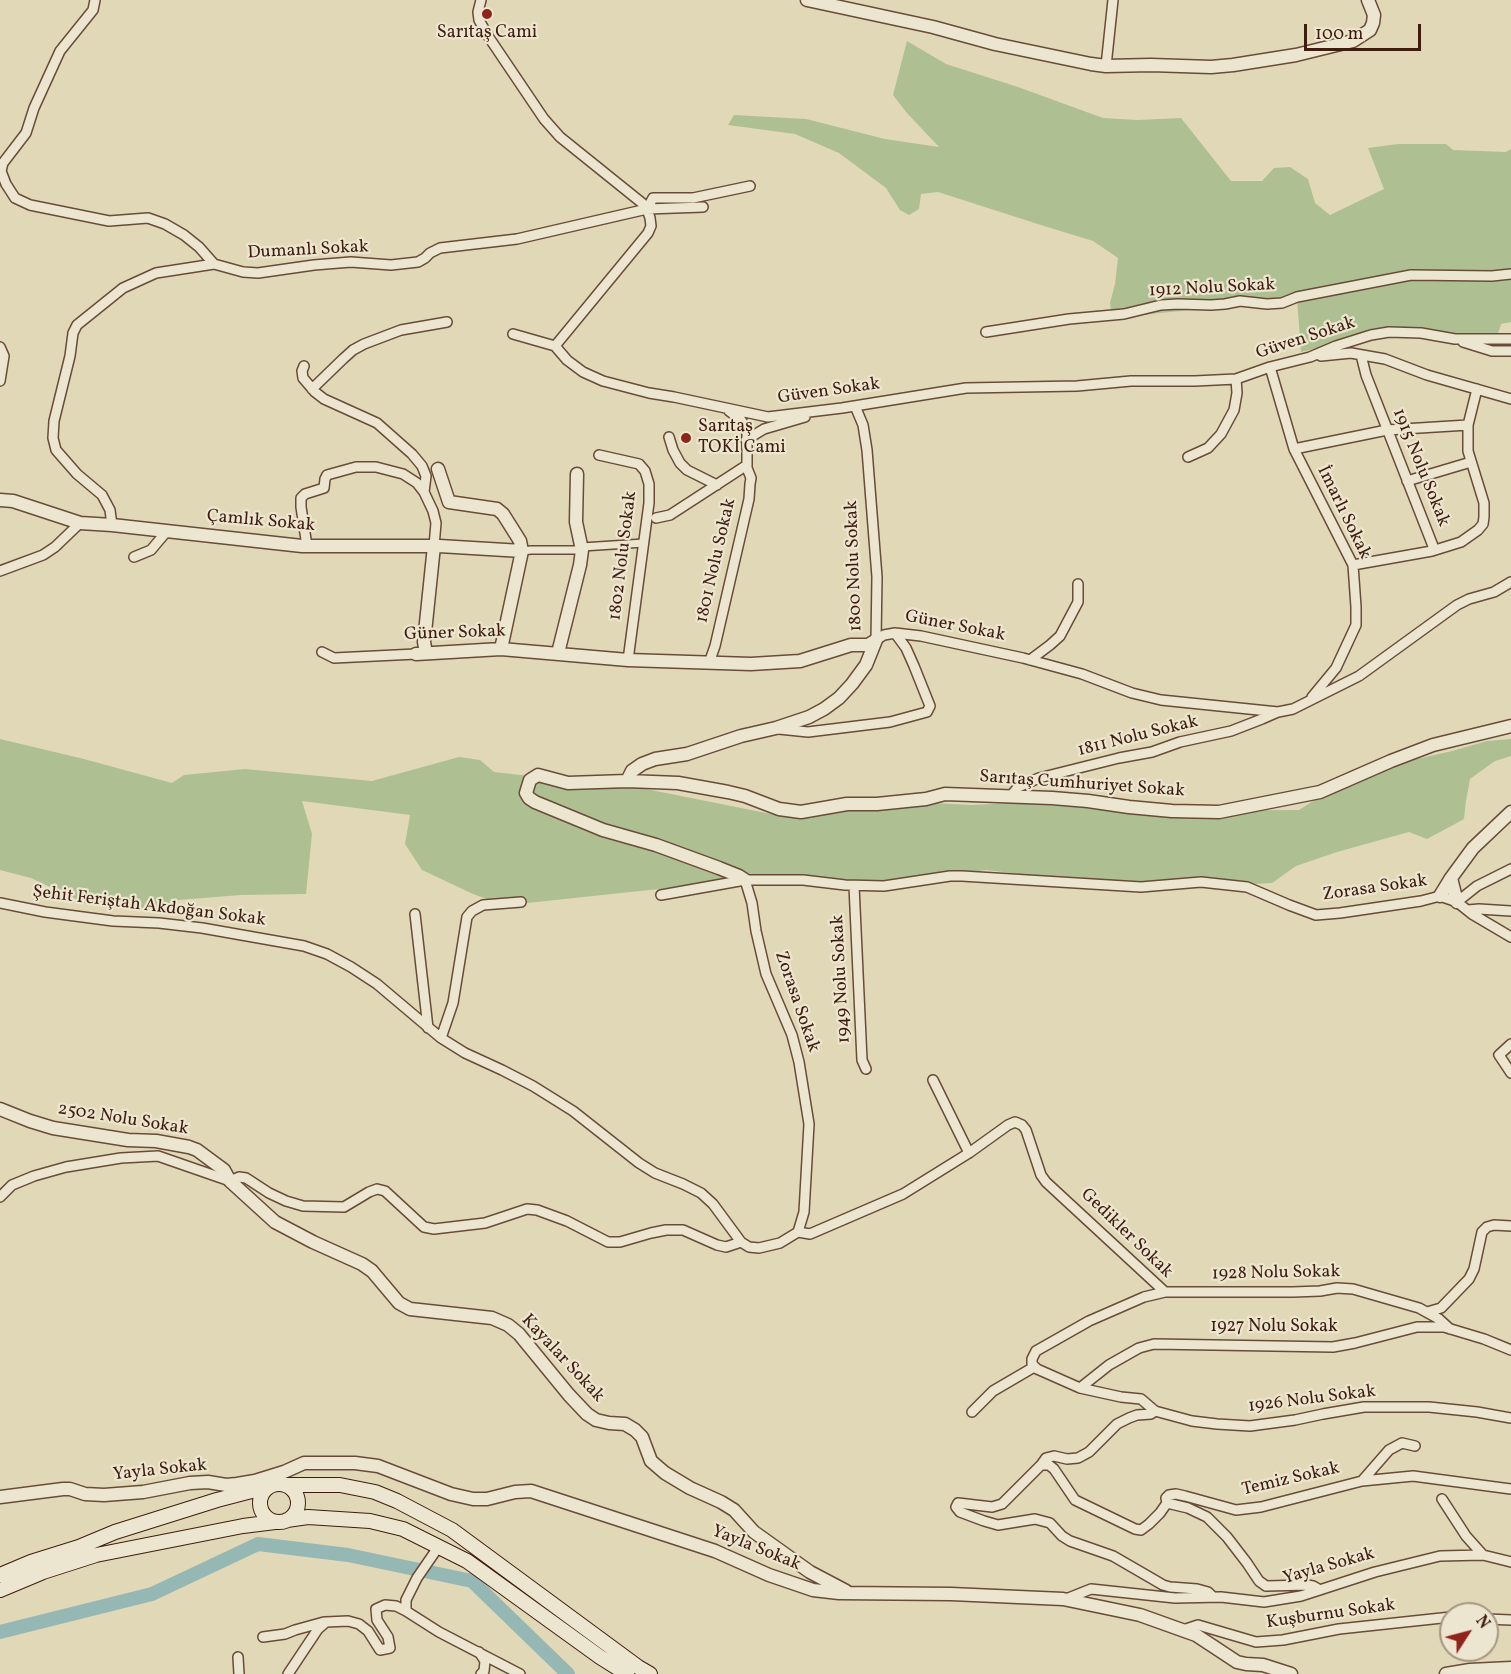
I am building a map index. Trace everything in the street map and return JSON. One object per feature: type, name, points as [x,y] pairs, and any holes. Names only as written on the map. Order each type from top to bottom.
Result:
[{"type":"main road","points":[[0,1575],[137,1525],[280,1483],[340,1485],[375,1492],[452,1530],[650,1674]]},
{"type":"main road","points":[[267,1487],[262,1492],[259,1504],[264,1516],[281,1521],[296,1512],[298,1500],[296,1494],[286,1485]]},
{"type":"main road","points":[[0,1590],[43,1572],[96,1555],[243,1526],[308,1517],[370,1521],[403,1529],[467,1561],[627,1674]]},
{"type":"street","points":[[95,0],[93,10],[60,51],[34,108],[26,133],[3,163],[1,171],[6,184],[15,198],[30,205],[109,221],[148,218],[165,224],[199,247],[214,264]]},
{"type":"street","points":[[481,0],[479,20],[544,119],[560,137],[642,203],[647,209],[651,226],[648,233],[555,346],[513,334]]},
{"type":"street","points":[[807,0],[933,27],[995,44],[1106,66],[1211,67],[1339,46],[1353,41],[1370,30],[1373,23],[1374,15],[1368,0]]},
{"type":"street","points":[[1106,66],[1113,0]]},
{"type":"street","points":[[647,209],[653,198],[693,198],[750,186]]},
{"type":"street","name":"Dumanlı Sokak","points":[[112,525],[110,510],[102,495],[77,474],[56,450],[53,438],[54,421],[70,356],[73,333],[77,325],[123,288],[156,273],[214,264],[243,272],[258,273],[351,262],[391,265],[418,262],[440,248],[517,239],[647,209],[703,207]]},
{"type":"street","name":"1912 Nolu Sokak","points":[[986,332],[1069,319],[1124,314],[1161,305],[1225,304],[1240,301],[1282,303],[1297,297],[1411,275],[1492,276],[1511,274]]},
{"type":"street","points":[[312,389],[353,350],[364,344],[401,330],[447,322]]},
{"type":"street","name":"Güven Sokak","points":[[555,346],[567,360],[583,372],[603,381],[649,393],[768,417],[978,387],[1077,386],[1131,381],[1236,379],[1310,357],[1371,335],[1389,332],[1420,333],[1455,339],[1511,339]]},
{"type":"street","name":"Güven Sokak","points":[[1455,339],[1483,350],[1511,351]]},
{"type":"street","points":[[0,347],[4,356],[0,381]]},
{"type":"street","points":[[1310,357],[1351,354],[1385,359],[1427,375],[1511,399]]},
{"type":"street","name":"1915 Nolu Sokak","points":[[1353,565],[1432,551],[1433,546],[1365,375],[1361,355]]},
{"type":"street","points":[[304,366],[303,378],[324,399],[377,423],[412,454],[422,466],[426,476],[424,492]]},
{"type":"street","name":"İmarlı Sokak","points":[[1270,368],[1294,448],[1353,565],[1356,625],[1336,668],[1310,700]]},
{"type":"street","points":[[1188,457],[1208,448],[1221,434],[1234,410],[1237,393],[1236,379]]},
{"type":"street","points":[[1432,551],[1461,542],[1483,524],[1484,503],[1468,451],[1468,425],[1478,389]]},
{"type":"street","name":"1800 Nolu Sokak","points":[[627,781],[632,771],[656,759],[687,754],[810,717],[839,698],[866,665],[876,640],[877,577],[867,450],[863,425],[855,406]]},
{"type":"street","name":"1801 Nolu Sokak","points":[[709,663],[715,646],[749,498],[751,478],[747,465],[747,430],[741,420],[724,408]]},
{"type":"street","points":[[746,440],[764,429],[803,418],[811,412]]},
{"type":"street","points":[[1294,448],[1386,430],[1468,425]]},
{"type":"street","name":"1801 Nolu Sokak","points":[[669,437],[680,463],[691,473],[717,485]]},
{"type":"street","name":"1802 Nolu Sokak","points":[[599,454],[639,464],[645,471],[649,484],[649,503],[628,660]]},
{"type":"street","points":[[1407,481],[1471,462]]},
{"type":"street","name":"1801 Nolu Sokak","points":[[656,518],[670,515],[747,465]]},
{"type":"street","points":[[307,546],[301,498],[304,494],[324,488],[327,475],[335,471],[376,467],[403,474],[417,483],[424,492],[436,523],[421,654]]},
{"type":"street","points":[[438,469],[449,502],[497,509],[520,541],[522,551],[501,649]]},
{"type":"street","points":[[558,652],[580,565],[582,548],[576,522],[577,474]]},
{"type":"street","name":"Çamlık Sokak","points":[[0,500],[13,501],[80,523],[307,546],[434,546],[522,551],[644,543]]},
{"type":"street","points":[[0,571],[43,555],[80,523]]},
{"type":"street","points":[[134,557],[151,550],[167,531]]},
{"type":"street","name":"Güner Sokak","points":[[322,651],[333,658],[501,649],[558,652],[628,660],[751,664],[800,661],[851,645],[868,645],[884,635],[895,633],[921,636],[1030,660],[1161,700],[1278,712],[1293,709],[1359,676],[1457,605],[1494,592],[1511,582]]},
{"type":"street","points":[[1030,660],[1060,636],[1078,602],[1078,584]]},
{"type":"street","points":[[776,728],[808,732],[890,722],[927,712],[930,706],[914,666],[906,648],[895,633]]},
{"type":"street","name":"1811 Nolu Sokak","points":[[1010,797],[1018,787],[1039,778],[1231,731],[1278,712]]},
{"type":"street","name":"Sarıtaş Cumhuriyet Sokak","points":[[745,880],[719,867],[603,830],[535,802],[526,793],[530,780],[538,775],[568,783],[627,781],[678,783],[746,796],[779,809],[801,812],[847,804],[916,800],[945,794],[1079,800],[1140,808],[1219,812],[1320,792],[1433,745],[1511,726]]},
{"type":"street","points":[[1511,812],[1473,848],[1450,878],[1440,896],[1457,902],[1511,937]]},
{"type":"street","points":[[1457,902],[1477,886],[1511,868]]},
{"type":"street","name":"Zorasa Sokak","points":[[798,1232],[804,1212],[809,1124],[799,1062],[792,1035],[766,974],[752,903],[745,880],[803,880],[854,886],[884,886],[950,876],[1141,887],[1201,882],[1247,887],[1316,915],[1340,914],[1440,896]]},
{"type":"street","points":[[1450,878],[1457,902]]},
{"type":"street","points":[[661,895],[745,880]]},
{"type":"street","name":"1949 Nolu Sokak","points":[[854,886],[862,1060],[866,1069]]},
{"type":"street","points":[[441,1038],[453,1003],[467,917],[483,905],[521,902]]},
{"type":"street","name":"Şehit Feriştah Akdoğan Sokak","points":[[0,903],[45,912],[113,921],[202,928],[294,944],[327,954],[351,967],[377,984],[428,1028]]},
{"type":"street","points":[[1468,910],[1511,912]]},
{"type":"street","points":[[415,914],[428,1028],[465,1053],[533,1086],[563,1105],[654,1173],[701,1193],[713,1204],[741,1242],[759,1248],[780,1243],[798,1232]]},
{"type":"street","points":[[1511,1044],[1500,1055],[1511,1073]]},
{"type":"street","points":[[933,1080],[969,1153]]},
{"type":"street","name":"2502 Nolu Sokak","points":[[0,1109],[53,1128],[189,1147],[206,1155],[224,1170],[230,1181]]},
{"type":"street","name":"Gedikler Sokak","points":[[798,1232],[810,1234],[903,1194],[1015,1122],[1026,1130],[1041,1175],[1046,1182],[1165,1292]]},
{"type":"street","points":[[0,1197],[12,1185],[66,1167],[121,1158],[159,1156],[230,1181],[239,1177],[246,1178],[269,1193],[303,1206],[344,1207],[369,1192],[377,1189],[385,1191],[424,1227],[434,1229],[485,1223],[527,1209],[537,1210],[567,1221],[609,1242],[620,1242],[651,1233],[683,1230],[726,1247],[741,1242]]},
{"type":"street","name":"Kayalar Sokak","points":[[230,1181],[275,1222],[372,1271],[399,1303],[410,1309],[492,1318],[507,1325],[519,1334],[587,1414],[609,1423],[625,1424],[635,1430],[642,1437],[651,1461],[665,1473],[734,1510],[754,1532],[810,1572],[850,1593]]},
{"type":"street","points":[[1427,1312],[1442,1308],[1469,1279],[1474,1269],[1482,1232],[1494,1225],[1511,1226]]},
{"type":"street","name":"1928 Nolu Sokak","points":[[1165,1292],[1293,1292],[1353,1289],[1427,1312],[1450,1329]]},
{"type":"street","name":"Gedikler Sokak","points":[[1035,1367],[1032,1359],[1036,1351],[1089,1321],[1144,1298],[1165,1292]]},
{"type":"street","name":"1927 Nolu Sokak","points":[[1080,1388],[1109,1365],[1139,1348],[1154,1344],[1333,1347],[1417,1327],[1443,1327],[1511,1350]]},
{"type":"street","points":[[972,1412],[993,1392],[1035,1367],[1080,1388],[1141,1399],[1155,1411],[1152,1414],[1137,1415],[1118,1424],[1089,1452],[1078,1458],[1067,1459],[1054,1456],[1046,1458],[1002,1504],[992,1507],[958,1503],[956,1507],[960,1512],[998,1525],[1035,1519],[1050,1523],[1070,1541],[1113,1556],[1162,1585],[1197,1589],[1208,1592],[1214,1598]]},
{"type":"street","name":"1926 Nolu Sokak","points":[[1155,1411],[1217,1425],[1250,1426],[1364,1407],[1429,1407],[1511,1418]]},
{"type":"street","points":[[1362,1481],[1389,1450],[1402,1443],[1415,1446]]},
{"type":"street","name":"Yayla Sokak","points":[[0,1497],[63,1489],[104,1495],[143,1492],[190,1483],[237,1484],[284,1472],[304,1462],[355,1463],[378,1466],[452,1494],[473,1499],[487,1499],[514,1492],[531,1491],[715,1551],[794,1584],[813,1590],[850,1593],[951,1594],[1063,1599],[1091,1589],[1175,1598],[1264,1602],[1301,1596],[1375,1572],[1440,1556],[1483,1555],[1511,1562]]},
{"type":"street","points":[[1041,1465],[1049,1465],[1054,1469],[1075,1500],[1135,1529],[1141,1530],[1149,1524],[1167,1503],[1188,1508],[1207,1517],[1227,1537],[1259,1581],[1266,1586],[1307,1585],[1320,1590]]},
{"type":"street","name":"Temiz Sokak","points":[[1167,1503],[1166,1498],[1169,1495],[1176,1494],[1236,1510],[1252,1509],[1362,1481],[1413,1476],[1511,1490]]},
{"type":"street","points":[[1442,1499],[1466,1536],[1483,1555]]},
{"type":"street","points":[[406,1611],[406,1600],[417,1578],[439,1546]]},
{"type":"street","points":[[1063,1599],[1140,1615],[1196,1635],[1237,1662],[1263,1665],[1291,1674]]},
{"type":"street","points":[[263,1637],[285,1634],[326,1622],[348,1621],[359,1624],[368,1631],[380,1650],[390,1648],[388,1637],[377,1620],[376,1610],[386,1605],[396,1606],[439,1632],[520,1674]]},
{"type":"street","name":"Kuşburnu Sokak","points":[[1183,1630],[1198,1625],[1256,1642],[1283,1640],[1339,1629],[1439,1618]]},
{"type":"street","points":[[288,1674],[318,1629],[326,1622]]},
{"type":"street","points":[[479,1652],[485,1660],[484,1671],[481,1674]]},
{"type":"street","points":[[238,1657],[239,1674]]},
{"type":"street","points":[[1446,1674],[1511,1668]]},
{"type":"green space","points":[[907,41],[946,64],[1103,118],[1137,120],[1181,118],[1231,181],[1262,181],[1274,168],[1290,167],[1308,179],[1315,203],[1330,215],[1384,189],[1368,148],[1398,144],[1446,144],[1453,150],[1506,152],[1511,149],[1511,322],[1501,324],[1497,337],[1400,331],[1301,352],[1297,299],[1112,318],[1110,303],[1118,258],[1093,241],[938,192],[921,194],[919,209],[909,215],[900,210],[886,188],[839,153],[795,134],[728,125],[734,115],[806,119],[885,139],[939,147],[893,95]]},
{"type":"green space","points":[[0,739],[172,783],[184,775],[245,769],[372,781],[459,757],[480,760],[494,772],[591,783],[621,784],[786,817],[813,817],[853,805],[897,801],[971,805],[1016,803],[1137,811],[1299,810],[1359,772],[1487,741],[1511,739],[1511,756],[1495,761],[1470,779],[1464,819],[1427,839],[1409,832],[1337,852],[1296,866],[1272,883],[1251,884],[1208,877],[1140,884],[986,870],[866,886],[767,880],[518,904],[498,903],[422,870],[405,844],[410,815],[302,801],[312,834],[306,894],[241,895],[178,900],[154,910],[86,904],[31,878],[0,870]]},
{"type":"waterway","points":[[0,1632],[152,1594],[258,1544],[348,1555],[472,1581],[568,1674]]},
{"type":"place","name":"Sarıtaş Cami","points":[[487,14]]},
{"type":"place","name":"Sarıtaş TOKİ Cami","points":[[686,438]]}]
